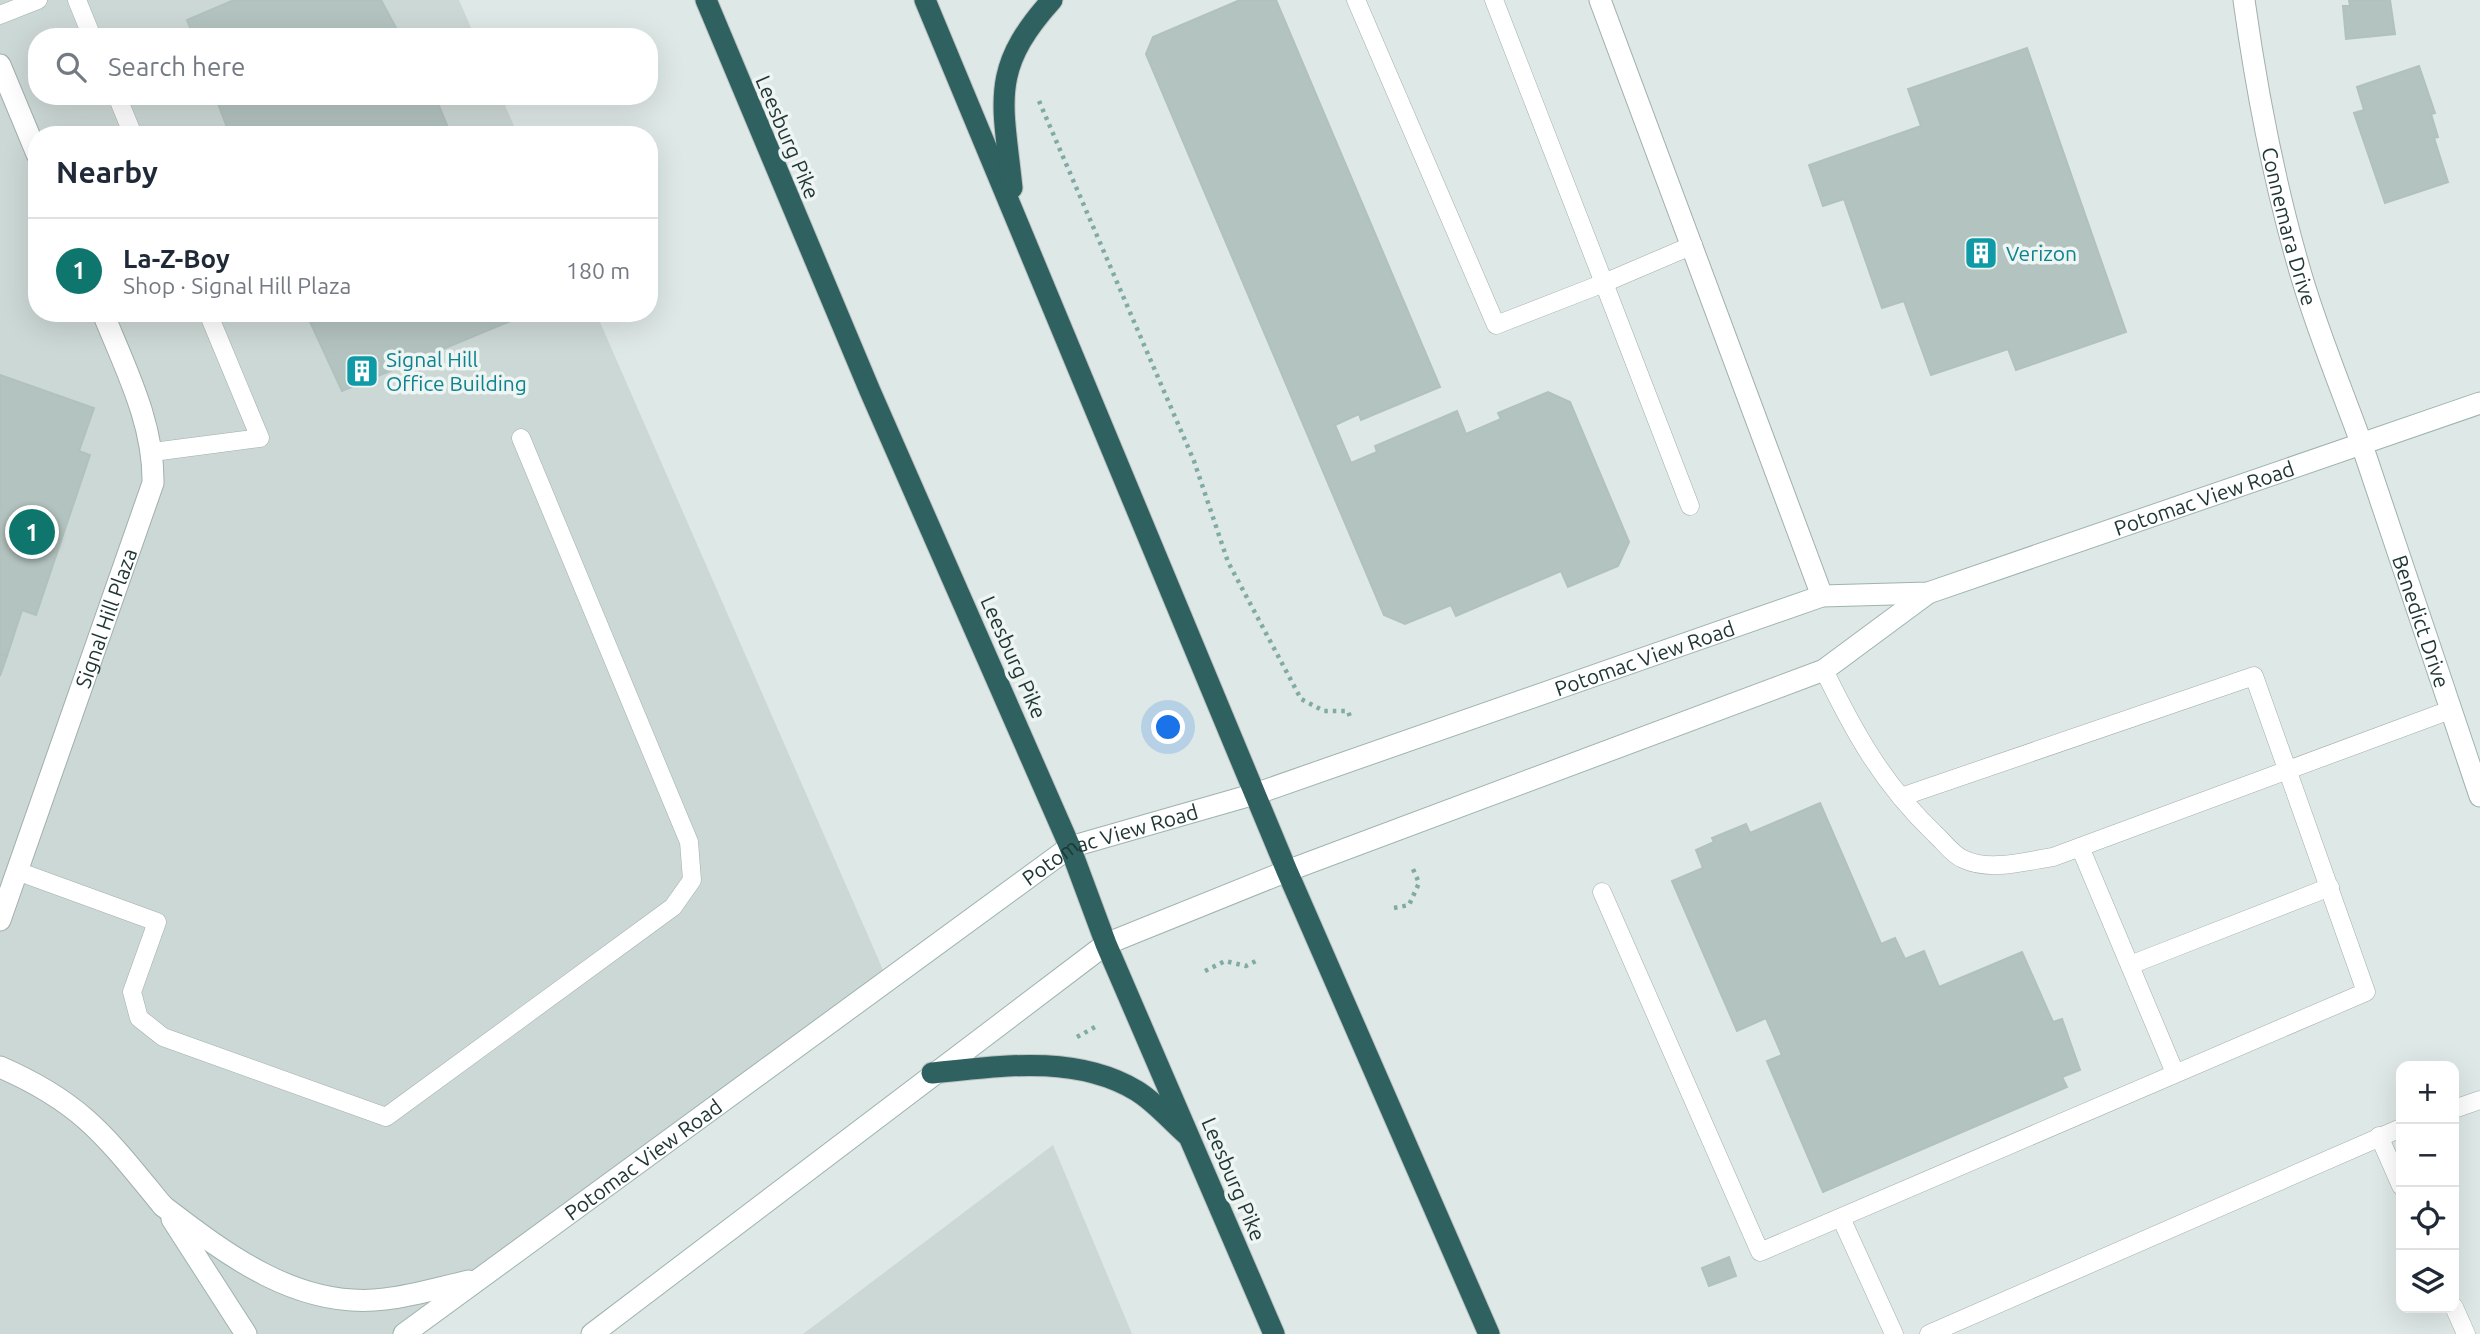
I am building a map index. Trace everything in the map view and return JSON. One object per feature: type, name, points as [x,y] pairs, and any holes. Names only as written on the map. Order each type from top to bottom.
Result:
[{"type":"highway","name":"Leesburg Pike","points":[[706,0],[870,391],[1070,847],[1105,944],[1274,1334]]},
{"type":"highway","points":[[925,0],[1287,871],[1489,1334]]},
{"type":"highway","points":[[1014,211],[1003,82],[1013,54],[1036,18],[1052,0]]},
{"type":"highway","points":[[932,1073],[1016,1064],[1081,1069],[1137,1091],[1190,1138]]},
{"type":"main road","points":[[1600,0],[1822,596]]},
{"type":"main road","name":"Connemara Drive","points":[[2244,0],[2257,94],[2278,188],[2303,280],[2362,445]]},
{"type":"main road","points":[[0,65],[28,132]]},
{"type":"main road","name":"Signal Hill Plaza","points":[[0,920],[153,483],[153,452],[135,392],[107,322]]},
{"type":"main road","name":"Potomac View Road","points":[[404,1334],[1070,847],[1255,794],[1822,596],[1928,593],[2480,403]]},
{"type":"main road","name":"Benedict Drive","points":[[2362,445],[2480,796]]},
{"type":"main road","name":"Potomac View Road","points":[[592,1334],[1105,944],[1287,871],[1824,670],[1928,593]]},
{"type":"main road","points":[[0,1067],[37,1083],[101,1129],[163,1206],[246,1334]]},
{"type":"main road","points":[[163,1206],[249,1268],[290,1286],[337,1297],[383,1300],[475,1280]]},
{"type":"lane","points":[[0,15],[38,0]]},
{"type":"lane","points":[[77,0],[88,28]]},
{"type":"lane","points":[[1356,0],[1496,325],[1693,245]]},
{"type":"lane","points":[[1494,0],[1690,506]]},
{"type":"lane","points":[[121,105],[129,126]]},
{"type":"lane","points":[[153,452],[260,438],[212,322]]},
{"type":"lane","points":[[17,871],[157,922],[132,992],[139,1018],[163,1037],[386,1117],[673,907],[692,880],[689,842],[520,438]]},
{"type":"lane","points":[[1824,670],[1855,734],[1883,778],[1962,859],[2000,865],[2053,857],[2450,710]]},
{"type":"lane","points":[[1602,892],[1760,1252],[2366,992],[2290,769],[2254,676],[1901,797]]},
{"type":"lane","points":[[2080,846],[2175,1073]]},
{"type":"lane","points":[[2130,965],[2330,887]]},
{"type":"lane","points":[[2459,1107],[2480,1100]]},
{"type":"lane","points":[[1929,1334],[2396,1130]]},
{"type":"lane","points":[[2379,1136],[2396,1175]]},
{"type":"lane","points":[[1841,1218],[1894,1334]]},
{"type":"lane","points":[[2457,1313],[2466,1334]]},
{"type":"path","points":[[1037,96],[1194,461],[1228,562],[1301,699],[1324,711],[1348,711],[1351,720]]},
{"type":"path","points":[[1395,908],[1409,905],[1415,894],[1419,883],[1413,869]]},
{"type":"path","points":[[1205,971],[1225,961],[1246,966],[1258,960]]},
{"type":"shaded area","points":[[0,0],[459,0],[471,28],[28,28],[28,105],[505,105],[514,126],[28,126],[28,322],[600,322],[887,979],[404,1334],[0,1334]]},
{"type":"shaded area","points":[[1053,1145],[1132,1334],[803,1334]]},
{"type":"building","points":[[234,0],[381,0],[396,28],[190,28],[187,20]]},
{"type":"building","points":[[1240,0],[1276,0],[1440,387],[1361,420],[1359,414],[1335,425],[1351,463],[1377,452],[1375,446],[1457,411],[1466,434],[1501,419],[1498,413],[1548,392],[1570,402],[1629,542],[1618,566],[1568,587],[1561,571],[1456,616],[1451,605],[1405,624],[1384,615],[1146,54],[1153,37]]},
{"type":"building","points":[[2349,0],[2390,0],[2395,34],[2346,39],[2343,6],[2350,6]]},
{"type":"building","name":"Verizon","points":[[2027,48],[2126,332],[2016,370],[2008,349],[1931,375],[1904,301],[1882,308],[1844,199],[1823,206],[1809,165],[1921,126],[1908,89]]},
{"type":"building","points":[[2419,66],[2435,113],[2431,114],[2438,137],[2434,138],[2448,182],[2385,203],[2354,113],[2364,110],[2357,87]]},
{"type":"building","points":[[218,105],[439,105],[447,126],[227,126]]},
{"type":"building","name":"Signal Hill Office Building","points":[[310,322],[508,322],[342,391]]},
{"type":"building","points":[[0,375],[94,408],[79,451],[90,455],[36,615],[22,610],[7,656],[0,654]]},
{"type":"building","points":[[0,654],[7,656],[0,676]]},
{"type":"building","points":[[1820,803],[1881,944],[1895,938],[1905,959],[1924,951],[1939,987],[2022,952],[2053,1022],[2062,1019],[2080,1070],[2062,1077],[2067,1087],[1823,1192],[1767,1061],[1782,1055],[1766,1018],[1737,1031],[1672,881],[1703,868],[1696,850],[1714,842],[1712,838],[1746,824],[1750,833]]},
{"type":"building","points":[[1729,1257],[1736,1276],[1709,1286],[1702,1268]]},
{"type":"place","name":"Verizon","points":[[1981,253]]},
{"type":"place","name":"Signal Hill Office Building","points":[[362,371]]},
{"type":"place","name":"La-Z-Boy","points":[[32,532]]}]
